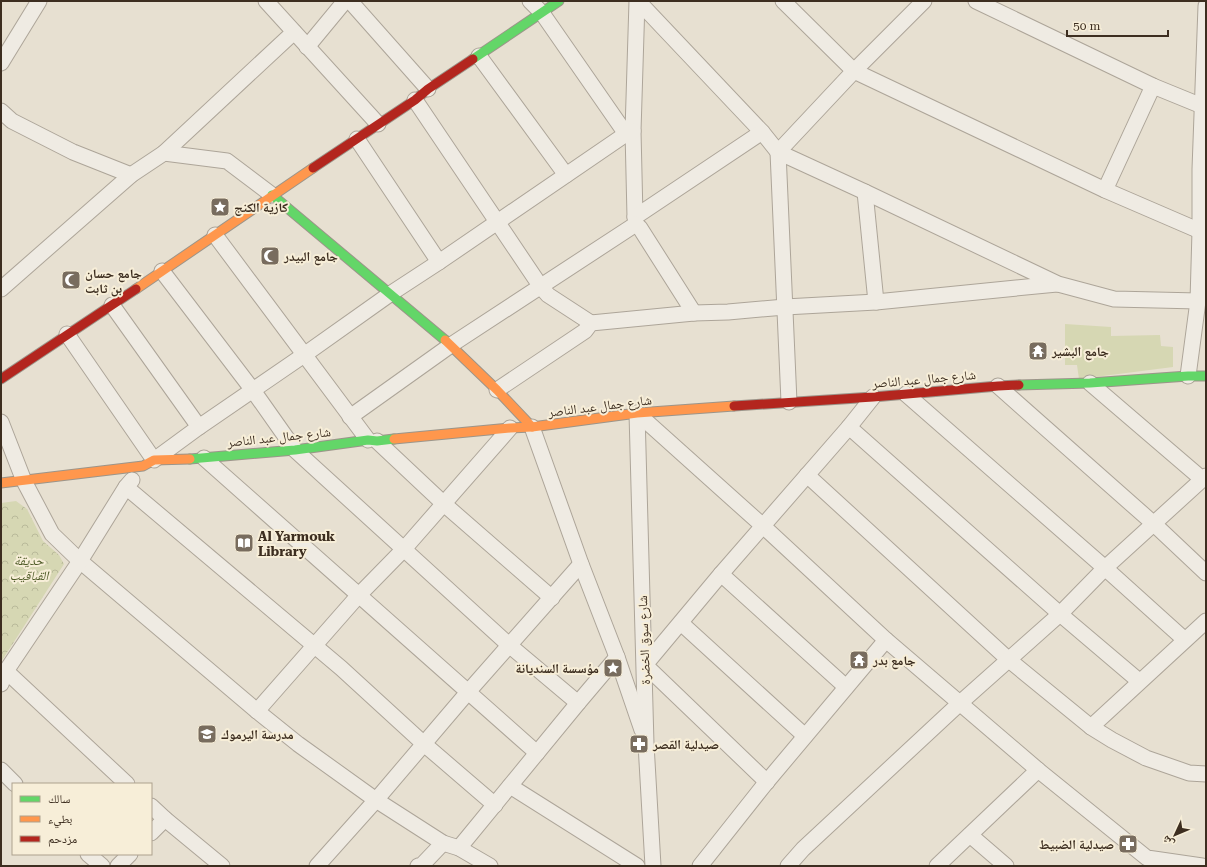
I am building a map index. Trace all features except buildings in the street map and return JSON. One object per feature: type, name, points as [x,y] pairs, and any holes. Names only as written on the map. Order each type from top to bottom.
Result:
[{"type":"street","points":[[1,63],[39,1]]},
{"type":"street","points":[[266,1],[378,124]]},
{"type":"street","points":[[307,47],[345,1]]},
{"type":"street","points":[[350,1],[428,89]]},
{"type":"street","points":[[530,1],[542,13],[630,132]]},
{"type":"street","points":[[4,373],[112,305],[559,1]]},
{"type":"street","points":[[637,1],[762,132],[778,152],[1058,284],[1114,299],[1198,301]]},
{"type":"street","points":[[637,1],[630,132],[635,220],[694,313]]},
{"type":"street","points":[[783,1],[854,71],[1104,190],[1200,231]]},
{"type":"street","points":[[788,402],[778,152],[854,71],[924,1]]},
{"type":"street","points":[[976,1],[1153,86],[1202,106]]},
{"type":"street","points":[[1188,376],[1198,301],[1203,169],[1202,106],[1206,6]]},
{"type":"street","points":[[1,289],[131,175],[164,153],[294,32]]},
{"type":"street","points":[[479,56],[566,175]]},
{"type":"street","points":[[1104,190],[1153,86]]},
{"type":"street","points":[[415,100],[498,221],[541,287],[548,295],[591,323],[694,313],[876,302],[1058,284]]},
{"type":"street","points":[[1,111],[12,121],[74,152],[131,175]]},
{"type":"street","points":[[126,783],[4,677],[80,561],[126,487],[149,463],[198,427],[390,294],[630,132]]},
{"type":"street","points":[[350,417],[451,345],[541,287],[762,132]]},
{"type":"street","points":[[357,139],[438,262]]},
{"type":"street","points":[[164,153],[227,161],[272,195],[451,345],[532,427],[581,564],[617,657],[646,744]]},
{"type":"street","points":[[865,192],[876,302]]},
{"type":"street","points":[[215,235],[350,417],[373,441],[552,598]]},
{"type":"street","points":[[162,271],[252,390],[295,450],[510,645],[578,703]]},
{"type":"street","points":[[112,305],[198,427]]},
{"type":"street","points":[[497,390],[585,332],[591,323]]},
{"type":"street","points":[[67,334],[149,463]]},
{"type":"street","name":"شارع جمال عبد الناصر","points":[[1,483],[149,463],[532,427],[637,413],[873,397],[998,386],[1090,383],[1206,376]]},
{"type":"street","points":[[788,866],[803,849],[960,703],[1060,614],[1106,568],[1204,478],[1090,383]]},
{"type":"street","points":[[998,386],[1154,524],[1206,573]]},
{"type":"street","points":[[906,394],[1106,568],[1186,640]]},
{"type":"street","points":[[767,782],[645,666],[873,397]]},
{"type":"street","points":[[637,413],[763,526],[886,640],[1145,862],[1202,866]]},
{"type":"street","name":"شارع سوق الخضرة","points":[[637,413],[646,744],[653,866]]},
{"type":"street","points":[[1,422],[24,480],[52,534],[80,561],[298,744],[376,800],[443,843],[459,848],[490,866]]},
{"type":"street","points":[[849,427],[1060,614],[1139,681]]},
{"type":"street","points":[[257,711],[358,596],[404,549],[510,428]]},
{"type":"street","points":[[204,458],[537,753]]},
{"type":"street","points":[[807,475],[1009,660],[1091,727],[1146,758],[1188,773],[1206,774]]},
{"type":"street","points":[[126,487],[341,668],[424,744],[495,805]]},
{"type":"street","points":[[317,866],[581,564]]},
{"type":"street","points":[[722,574],[846,687]]},
{"type":"street","points":[[1091,727],[1139,681],[1206,621]]},
{"type":"street","points":[[681,623],[805,736]]},
{"type":"street","points":[[700,866],[767,782],[886,640]]},
{"type":"street","points":[[459,848],[617,657]]},
{"type":"street","points":[[1,770],[14,783]]},
{"type":"street","points":[[937,866],[1038,770]]},
{"type":"street","points":[[510,786],[637,866]]},
{"type":"street","points":[[152,807],[222,866]]},
{"type":"street","points":[[152,832],[165,819]]},
{"type":"street","points":[[970,835],[1006,866]]},
{"type":"street","points":[[420,866],[443,843]]},
{"type":"street","points":[[89,855],[102,866]]},
{"type":"street","points":[[118,866],[129,855]]},
{"type":"green space","points":[[1065,324],[1111,327],[1111,336],[1160,335],[1161,346],[1173,347],[1173,367],[1079,379],[1077,365],[1065,365]]},
{"type":"green space","name":"حديقة القباقيب","points":[[16,501],[27,509],[43,541],[59,555],[64,564],[1,662],[1,503]]},
{"type":"traffic: fast","points":[[473,59],[559,1]]},
{"type":"traffic: fast","points":[[272,195],[445,340]]},
{"type":"traffic: fast","points":[[1019,385],[1090,383],[1206,376]]},
{"type":"traffic: fast","points":[[190,459],[295,450],[368,440],[377,441],[394,439]]},
{"type":"traffic: slow","points":[[136,289],[313,168]]},
{"type":"traffic: slow","points":[[445,340],[497,390],[532,427]]},
{"type":"traffic: slow","points":[[394,439],[532,427],[637,413],[734,406]]},
{"type":"traffic: slow","points":[[1,483],[143,466],[154,460],[190,459]]},
{"type":"traffic: jam","points":[[313,168],[415,100],[428,89],[473,59]]},
{"type":"traffic: jam","points":[[1,379],[136,289]]},
{"type":"traffic: jam","points":[[734,406],[873,397],[1019,385]]},
{"type":"place","name":"كازية الكنج","points":[[220,207]]},
{"type":"place","name":"جامع البيدر","points":[[270,256]]},
{"type":"place","name":"جامع حسان بن ثابت","points":[[71,280]]},
{"type":"place","name":"جامع البشير","points":[[1038,351]]},
{"type":"place","name":"Al Yarmouk Library","points":[[244,543]]},
{"type":"place","name":"جامع بدر","points":[[859,660]]},
{"type":"place","name":"مؤسسة السنديانة","points":[[613,668]]},
{"type":"place","name":"مدرسة اليرموك","points":[[207,734]]},
{"type":"place","name":"صيدلية القصر","points":[[639,744]]},
{"type":"place","name":"صيدلية الضبيط","points":[[1128,844]]}]
